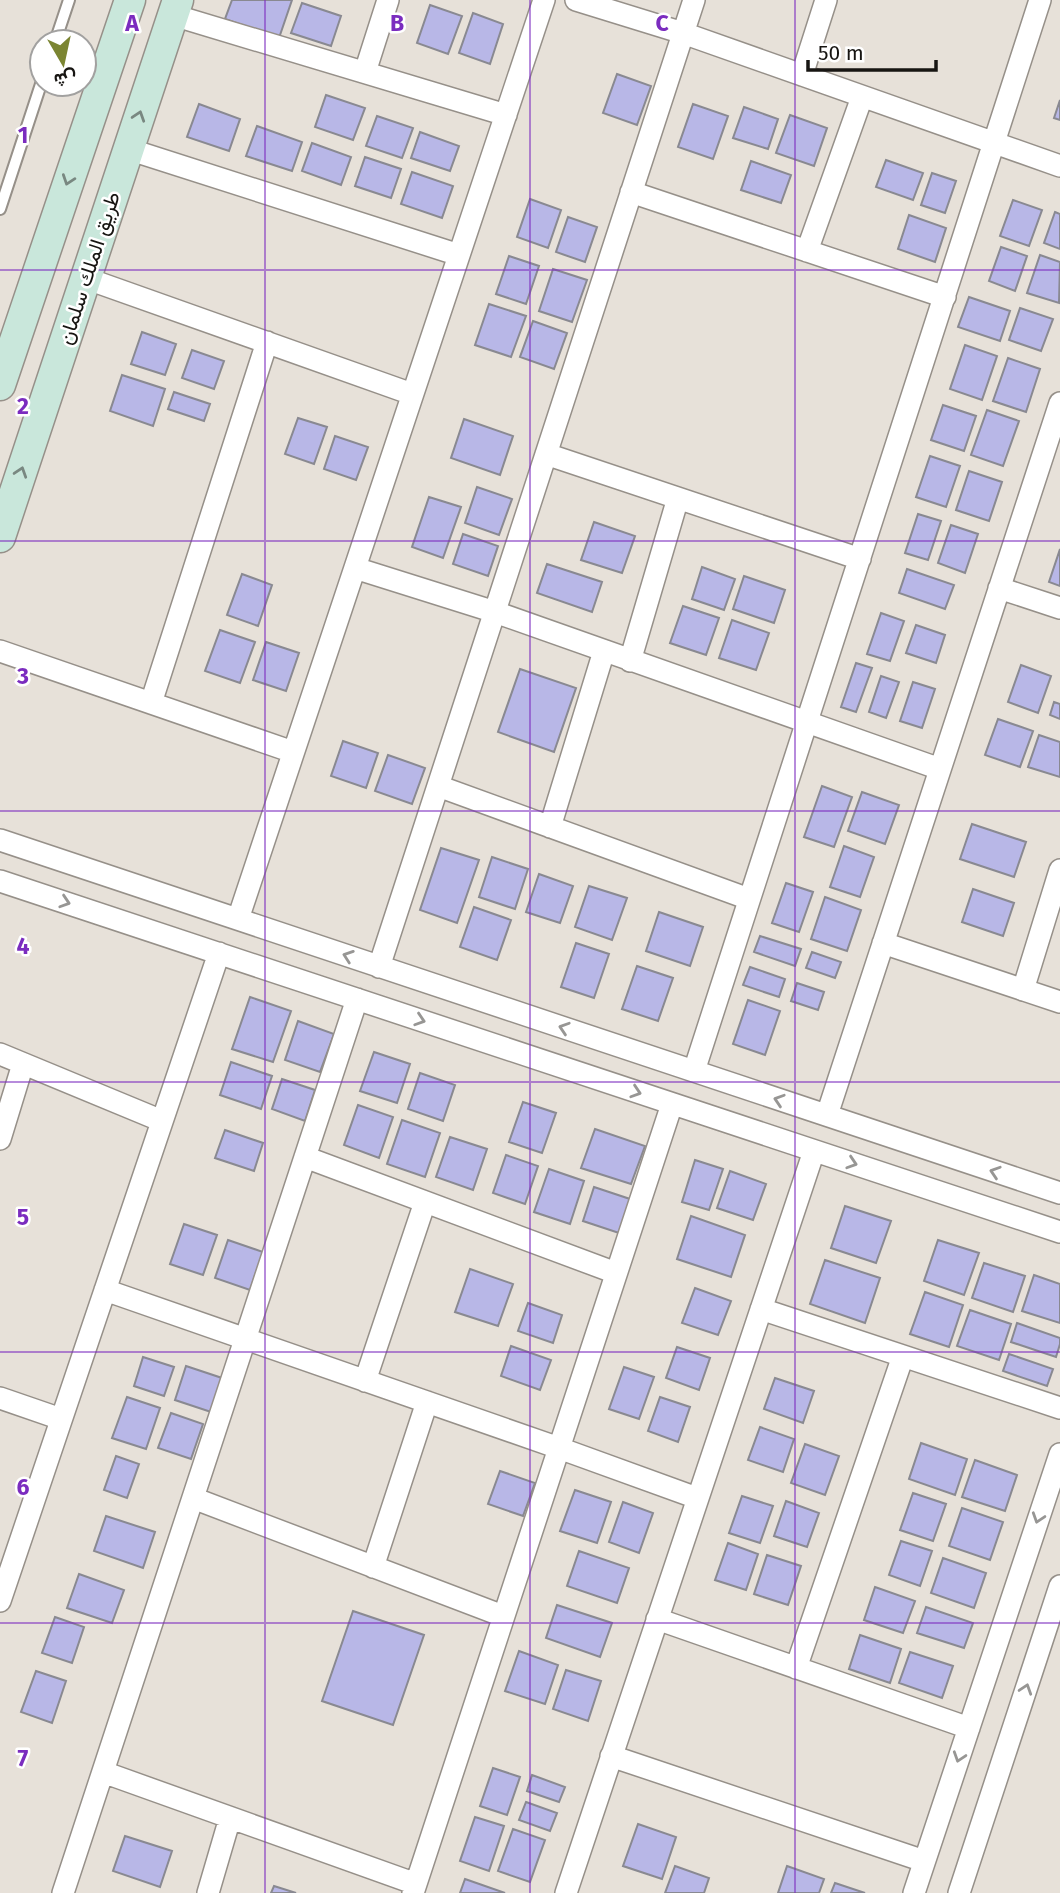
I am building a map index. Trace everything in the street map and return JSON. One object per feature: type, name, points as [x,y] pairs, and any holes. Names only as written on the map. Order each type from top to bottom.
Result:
[{"type":"main road","points":[[0,385],[130,0]]},
{"type":"main road","name":"طريق الملك سلمان","points":[[0,537],[175,7]]},
{"type":"street","points":[[365,72],[388,0]]},
{"type":"street","points":[[238,919],[544,0]]},
{"type":"street","points":[[576,0],[683,33],[1060,166]]},
{"type":"street","points":[[379,967],[694,0]]},
{"type":"street","points":[[802,75],[826,0]]},
{"type":"street","points":[[694,1071],[1041,0]]},
{"type":"street","points":[[175,7],[365,72],[506,115]]},
{"type":"street","points":[[807,251],[862,97]]},
{"type":"street","points":[[128,149],[459,255]]},
{"type":"street","points":[[631,192],[944,297]]},
{"type":"street","points":[[85,278],[412,394]]},
{"type":"street","points":[[151,703],[267,342]]},
{"type":"street","points":[[827,1115],[999,588],[1053,450],[1060,403]]},
{"type":"street","points":[[546,454],[860,559]]},
{"type":"street","points":[[630,661],[678,498]]},
{"type":"street","points":[[355,568],[495,612],[940,769]]},
{"type":"street","points":[[999,588],[1060,608]]},
{"type":"street","points":[[0,651],[293,752]]},
{"type":"street","points":[[550,827],[604,652]]},
{"type":"street","points":[[438,786],[749,899]]},
{"type":"street","points":[[0,840],[1060,1193]]},
{"type":"street","points":[[1023,990],[1060,870]]},
{"type":"street","points":[[0,881],[1060,1232]]},
{"type":"street","points":[[883,943],[1060,1002]]},
{"type":"street","points":[[0,1601],[5,1567],[61,1419],[219,953]]},
{"type":"street","points":[[64,1893],[357,999]]},
{"type":"street","points":[[0,1054],[162,1121]]},
{"type":"street","points":[[0,1139],[23,1064]]},
{"type":"street","points":[[103,1772],[414,1888],[672,1104]]},
{"type":"street","points":[[566,1893],[814,1151]]},
{"type":"street","points":[[305,1157],[616,1273]]},
{"type":"street","points":[[365,1381],[425,1202]]},
{"type":"street","points":[[105,1290],[697,1498]]},
{"type":"street","points":[[761,1309],[1060,1408]]},
{"type":"street","points":[[796,1668],[903,1356]]},
{"type":"street","points":[[0,1398],[61,1419]]},
{"type":"street","points":[[373,1567],[427,1402]]},
{"type":"street","points":[[914,1893],[1060,1454]]},
{"type":"street","points":[[193,1498],[503,1616]]},
{"type":"street","points":[[959,1893],[1060,1586]]},
{"type":"street","points":[[657,1619],[969,1728]]},
{"type":"street","points":[[611,1756],[924,1861]]},
{"type":"street","points":[[208,1893],[230,1818]]},
{"type":"lane","points":[[60,28],[69,0]]},
{"type":"lane","points":[[0,209],[37,98]]},
{"type":"building","points":[[232,0],[292,0],[279,38],[225,19]]},
{"type":"building","points":[[302,3],[341,16],[331,46],[291,33]]},
{"type":"building","points":[[430,5],[462,16],[448,54],[417,43]]},
{"type":"building","points":[[473,13],[503,24],[490,64],[459,53]]},
{"type":"building","points":[[617,74],[651,86],[637,125],[603,113]]},
{"type":"building","points":[[326,95],[365,108],[353,140],[315,127]]},
{"type":"building","points":[[1060,100],[1060,120],[1054,118]]},
{"type":"building","points":[[199,104],[240,119],[229,151],[187,137]]},
{"type":"building","points":[[693,104],[728,116],[713,159],[678,147]]},
{"type":"building","points":[[744,107],[778,119],[768,149],[733,138]]},
{"type":"building","points":[[790,115],[827,128],[814,166],[776,153]]},
{"type":"building","points":[[377,116],[413,128],[402,158],[366,146]]},
{"type":"building","points":[[257,126],[302,142],[292,171],[246,156]]},
{"type":"building","points":[[420,132],[459,146],[450,171],[411,158]]},
{"type":"building","points":[[312,143],[351,157],[341,185],[302,171]]},
{"type":"building","points":[[365,157],[401,169],[391,198],[355,186]]},
{"type":"building","points":[[886,160],[923,173],[913,200],[876,187]]},
{"type":"building","points":[[751,161],[791,175],[781,203],[741,190]]},
{"type":"building","points":[[412,172],[453,186],[442,218],[401,204]]},
{"type":"building","points":[[932,173],[956,181],[945,213],[921,205]]},
{"type":"building","points":[[530,199],[561,210],[548,248],[517,237]]},
{"type":"building","points":[[1013,200],[1042,210],[1029,246],[1000,236]]},
{"type":"building","points":[[1055,212],[1060,214],[1060,249],[1044,243]]},
{"type":"building","points":[[909,215],[946,228],[935,262],[898,249]]},
{"type":"building","points":[[568,217],[597,227],[585,262],[556,252]]},
{"type":"building","points":[[1001,247],[1027,256],[1015,291],[989,281]]},
{"type":"building","points":[[1040,255],[1060,262],[1059,303],[1027,293]]},
{"type":"building","points":[[509,256],[539,266],[526,304],[496,294]]},
{"type":"building","points":[[553,269],[587,280],[572,322],[539,311]]},
{"type":"building","points":[[969,297],[1010,311],[1000,341],[958,327]]},
{"type":"building","points":[[489,304],[526,316],[511,357],[475,345]]},
{"type":"building","points":[[1020,308],[1053,319],[1041,351],[1009,340]]},
{"type":"building","points":[[533,321],[567,333],[554,369],[520,357]]},
{"type":"building","points":[[142,332],[176,344],[165,375],[131,364]]},
{"type":"building","points":[[965,345],[997,356],[982,400],[950,389]]},
{"type":"building","points":[[192,350],[224,361],[214,389],[182,378]]},
{"type":"building","points":[[1008,358],[1040,369],[1026,412],[993,401]]},
{"type":"building","points":[[122,375],[165,389],[153,426],[110,411]]},
{"type":"building","points":[[174,392],[210,404],[204,421],[168,409]]},
{"type":"building","points":[[943,405],[976,416],[964,451],[931,440]]},
{"type":"building","points":[[987,410],[1019,421],[1003,466],[971,455]]},
{"type":"building","points":[[298,418],[327,427],[314,464],[285,454]]},
{"type":"building","points":[[464,419],[513,436],[500,475],[451,458]]},
{"type":"building","points":[[335,436],[368,447],[356,480],[324,469]]},
{"type":"building","points":[[930,456],[960,466],[946,507],[916,497]]},
{"type":"building","points":[[969,471],[1002,482],[989,521],[956,510]]},
{"type":"building","points":[[477,487],[512,499],[499,535],[465,523]]},
{"type":"building","points":[[429,497],[461,507],[443,558],[412,547]]},
{"type":"building","points":[[918,514],[941,521],[928,560],[905,553]]},
{"type":"building","points":[[594,522],[635,536],[622,573],[581,560]]},
{"type":"building","points":[[951,525],[978,534],[965,573],[938,563]]},
{"type":"building","points":[[463,534],[498,546],[488,576],[453,564]]},
{"type":"building","points":[[1060,549],[1060,586],[1049,582]]},
{"type":"building","points":[[547,564],[602,582],[592,612],[537,593]]},
{"type":"building","points":[[702,567],[735,579],[724,610],[692,599]]},
{"type":"building","points":[[907,569],[954,585],[945,609],[899,593]]},
{"type":"building","points":[[242,574],[272,585],[258,626],[227,615]]},
{"type":"building","points":[[744,576],[785,590],[774,623],[733,609]]},
{"type":"building","points":[[683,606],[719,618],[706,655],[670,643]]},
{"type":"building","points":[[881,613],[904,621],[890,661],[867,654]]},
{"type":"building","points":[[732,620],[769,633],[756,670],[719,658]]},
{"type":"building","points":[[916,625],[945,635],[936,663],[906,653]]},
{"type":"building","points":[[220,630],[255,642],[240,683],[205,671]]},
{"type":"building","points":[[266,642],[299,653],[286,691],[253,680]]},
{"type":"building","points":[[856,663],[872,668],[856,712],[841,707]]},
{"type":"building","points":[[1021,665],[1051,676],[1038,713],[1008,702]]},
{"type":"building","points":[[520,669],[576,688],[554,752],[498,732]]},
{"type":"building","points":[[881,676],[899,682],[886,718],[869,712]]},
{"type":"building","points":[[913,682],[935,689],[922,728],[900,721]]},
{"type":"building","points":[[1054,702],[1060,704],[1060,719],[1050,715]]},
{"type":"building","points":[[998,719],[1033,731],[1020,767],[985,755]]},
{"type":"building","points":[[1039,735],[1060,742],[1060,777],[1028,767]]},
{"type":"building","points":[[343,741],[378,753],[366,788],[331,776]]},
{"type":"building","points":[[388,755],[425,768],[412,804],[375,791]]},
{"type":"building","points":[[822,786],[852,797],[834,847],[804,837]]},
{"type":"building","points":[[862,792],[899,805],[885,844],[848,831]]},
{"type":"building","points":[[972,824],[1026,842],[1014,877],[960,859]]},
{"type":"building","points":[[844,846],[874,857],[860,897],[830,887]]},
{"type":"building","points":[[441,848],[479,860],[457,923],[420,910]]},
{"type":"building","points":[[492,857],[528,869],[515,909],[479,897]]},
{"type":"building","points":[[539,874],[573,886],[560,923],[526,912]]},
{"type":"building","points":[[786,883],[813,892],[799,932],[772,923]]},
{"type":"building","points":[[589,886],[627,898],[612,940],[575,927]]},
{"type":"building","points":[[973,889],[1014,903],[1003,936],[962,922]]},
{"type":"building","points":[[825,897],[861,910],[847,951],[811,939]]},
{"type":"building","points":[[474,907],[511,920],[497,960],[460,947]]},
{"type":"building","points":[[659,912],[703,927],[690,966],[646,951]]},
{"type":"building","points":[[760,936],[801,949],[795,966],[754,952]]},
{"type":"building","points":[[576,943],[609,954],[594,998],[561,987]]},
{"type":"building","points":[[812,952],[841,962],[835,978],[806,968]]},
{"type":"building","points":[[637,966],[673,978],[658,1021],[622,1009]]},
{"type":"building","points":[[750,967],[785,979],[779,997],[743,985]]},
{"type":"building","points":[[797,983],[824,992],[818,1010],[791,1001]]},
{"type":"building","points":[[250,997],[291,1011],[273,1062],[232,1049]]},
{"type":"building","points":[[748,1000],[780,1011],[765,1055],[733,1044]]},
{"type":"building","points":[[298,1021],[334,1034],[320,1072],[285,1060]]},
{"type":"building","points":[[374,1052],[410,1064],[397,1103],[360,1091]]},
{"type":"building","points":[[231,1062],[272,1076],[261,1109],[220,1095]]},
{"type":"building","points":[[420,1073],[455,1085],[443,1121],[408,1109]]},
{"type":"building","points":[[282,1079],[315,1090],[305,1121],[272,1109]]},
{"type":"building","points":[[523,1102],[556,1113],[542,1153],[509,1142]]},
{"type":"building","points":[[358,1105],[393,1117],[379,1158],[344,1145]]},
{"type":"building","points":[[402,1120],[440,1133],[425,1177],[387,1164]]},
{"type":"building","points":[[595,1129],[645,1146],[631,1184],[581,1168]]},
{"type":"building","points":[[225,1130],[263,1143],[254,1171],[215,1158]]},
{"type":"building","points":[[450,1137],[487,1149],[473,1190],[436,1177]]},
{"type":"building","points":[[506,1155],[538,1166],[525,1204],[493,1193]]},
{"type":"building","points":[[695,1160],[723,1169],[709,1210],[682,1202]]},
{"type":"building","points":[[549,1169],[584,1181],[570,1224],[534,1212]]},
{"type":"building","points":[[730,1171],[766,1184],[753,1220],[717,1208]]},
{"type":"building","points":[[594,1187],[630,1199],[619,1233],[583,1221]]},
{"type":"building","points":[[845,1206],[891,1221],[876,1263],[831,1248]]},
{"type":"building","points":[[691,1216],[745,1235],[731,1277],[677,1259]]},
{"type":"building","points":[[184,1224],[217,1235],[203,1275],[170,1264]]},
{"type":"building","points":[[228,1240],[263,1252],[250,1290],[215,1278]]},
{"type":"building","points":[[938,1240],[979,1253],[964,1295],[924,1281]]},
{"type":"building","points":[[825,1260],[880,1278],[865,1323],[810,1304]]},
{"type":"building","points":[[984,1263],[1025,1276],[1013,1312],[972,1298]]},
{"type":"building","points":[[470,1269],[513,1284],[498,1326],[455,1312]]},
{"type":"building","points":[[1034,1275],[1060,1284],[1060,1323],[1022,1311]]},
{"type":"building","points":[[695,1288],[731,1301],[718,1335],[682,1323]]},
{"type":"building","points":[[925,1292],[963,1305],[949,1347],[910,1334]]},
{"type":"building","points":[[528,1303],[562,1315],[553,1343],[518,1331]]},
{"type":"building","points":[[970,1310],[1011,1324],[999,1360],[957,1346]]},
{"type":"building","points":[[1017,1323],[1060,1338],[1056,1357],[1011,1342]]},
{"type":"building","points":[[511,1346],[551,1360],[540,1390],[501,1376]]},
{"type":"building","points":[[677,1347],[710,1358],[699,1390],[666,1378]]},
{"type":"building","points":[[1009,1354],[1053,1369],[1047,1386],[1003,1371]]},
{"type":"building","points":[[143,1357],[174,1367],[164,1396],[134,1386]]},
{"type":"building","points":[[186,1366],[222,1378],[211,1412],[175,1400]]},
{"type":"building","points":[[624,1367],[654,1377],[639,1419],[609,1409]]},
{"type":"building","points":[[775,1378],[814,1391],[803,1423],[764,1409]]},
{"type":"building","points":[[127,1397],[160,1408],[146,1449],[112,1438]]},
{"type":"building","points":[[660,1397],[690,1407],[678,1442],[648,1431]]},
{"type":"building","points":[[171,1413],[203,1424],[191,1459],[158,1448]]},
{"type":"building","points":[[760,1427],[794,1439],[783,1472],[748,1460]]},
{"type":"building","points":[[921,1443],[967,1459],[955,1495],[909,1479]]},
{"type":"building","points":[[805,1444],[839,1456],[825,1495],[791,1483]]},
{"type":"building","points":[[116,1456],[139,1464],[127,1498],[104,1490]]},
{"type":"building","points":[[975,1460],[1017,1475],[1005,1511],[962,1497]]},
{"type":"building","points":[[500,1471],[535,1483],[523,1516],[488,1504]]},
{"type":"building","points":[[575,1490],[611,1502],[597,1543],[560,1531]]},
{"type":"building","points":[[913,1493],[946,1504],[933,1541],[900,1530]]},
{"type":"building","points":[[742,1496],[773,1506],[760,1543],[729,1533]]},
{"type":"building","points":[[786,1501],[819,1513],[807,1547],[774,1536]]},
{"type":"building","points":[[623,1502],[653,1513],[639,1553],[609,1542]]},
{"type":"building","points":[[962,1508],[1003,1522],[990,1560],[949,1546]]},
{"type":"building","points":[[106,1516],[155,1532],[143,1568],[94,1551]]},
{"type":"building","points":[[901,1541],[932,1551],[920,1586],[889,1575]]},
{"type":"building","points":[[728,1543],[758,1554],[746,1590],[715,1580]]},
{"type":"building","points":[[579,1551],[629,1568],[617,1603],[567,1586]]},
{"type":"building","points":[[767,1555],[801,1566],[788,1605],[754,1594]]},
{"type":"building","points":[[943,1558],[986,1573],[974,1608],[931,1593]]},
{"type":"building","points":[[79,1574],[124,1590],[112,1623],[67,1608]]},
{"type":"building","points":[[875,1587],[915,1601],[903,1633],[864,1620]]},
{"type":"building","points":[[557,1605],[612,1623],[600,1657],[546,1638]]},
{"type":"building","points":[[926,1607],[973,1623],[964,1648],[917,1633]]},
{"type":"building","points":[[353,1611],[424,1635],[393,1725],[322,1701]]},
{"type":"building","points":[[55,1617],[84,1627],[72,1663],[42,1653]]},
{"type":"building","points":[[860,1635],[901,1649],[890,1683],[849,1669]]},
{"type":"building","points":[[519,1651],[558,1665],[545,1704],[505,1691]]},
{"type":"building","points":[[910,1652],[953,1666],[942,1698],[899,1683]]},
{"type":"building","points":[[566,1670],[601,1681],[588,1721],[553,1709]]},
{"type":"building","points":[[36,1671],[66,1681],[52,1723],[21,1712]]},
{"type":"building","points":[[493,1768],[520,1777],[507,1815],[480,1806]]},
{"type":"building","points":[[532,1775],[565,1787],[559,1802],[527,1791]]},
{"type":"building","points":[[526,1802],[557,1813],[550,1831],[519,1820]]},
{"type":"building","points":[[475,1817],[504,1826],[489,1871],[460,1861]]},
{"type":"building","points":[[638,1824],[676,1837],[662,1879],[623,1866]]},
{"type":"building","points":[[513,1829],[545,1840],[530,1882],[498,1871]]},
{"type":"building","points":[[125,1836],[172,1851],[160,1887],[113,1871]]},
{"type":"building","points":[[675,1866],[709,1878],[704,1893],[665,1893]]},
{"type":"building","points":[[787,1866],[824,1879],[819,1893],[778,1893]]},
{"type":"building","points":[[465,1879],[505,1893],[460,1893]]},
{"type":"building","points":[[835,1883],[865,1893],[831,1893]]},
{"type":"building","points":[[274,1886],[296,1893],[271,1893]]}]
